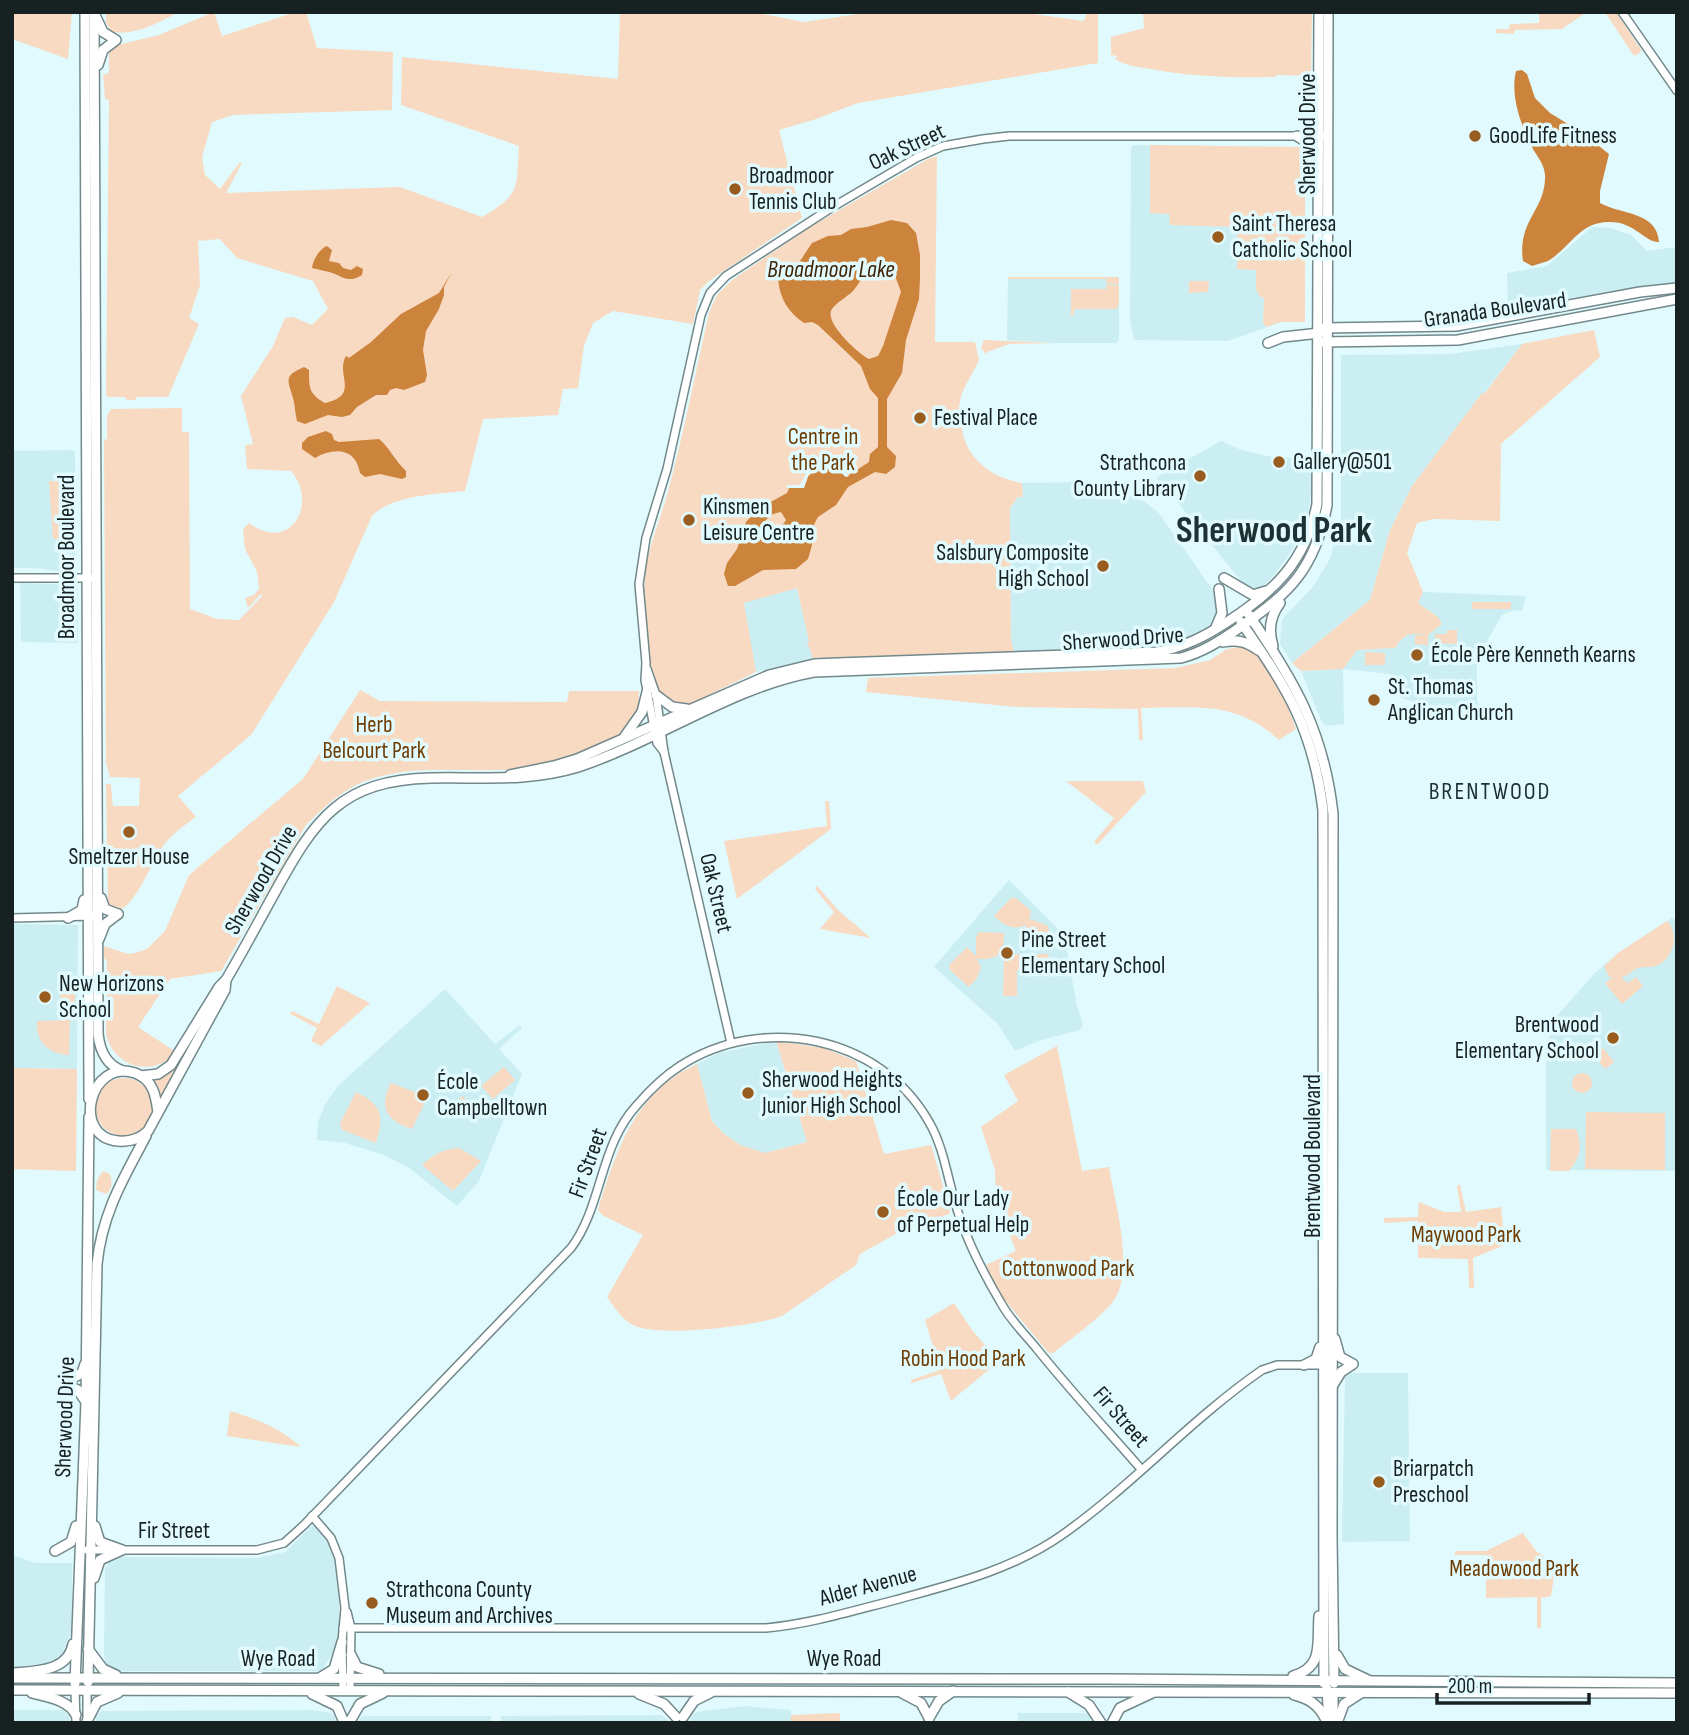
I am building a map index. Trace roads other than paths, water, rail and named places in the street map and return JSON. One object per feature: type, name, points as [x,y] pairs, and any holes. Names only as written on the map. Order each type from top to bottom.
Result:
[{"type":"main road","name":"Sherwood Drive","points":[[498,777],[554,766],[621,739],[658,728],[692,708],[761,678],[814,664],[1157,652],[1189,644],[1243,618],[1290,588],[1317,544],[1327,505],[1318,162],[1323,136],[1319,12]]},
{"type":"main road","name":"Sherwood Drive","points":[[141,1076],[158,1074],[171,1065],[226,980],[308,835],[336,806],[364,790],[386,782],[423,778],[520,779],[576,767],[658,728],[763,686],[814,672],[1161,659],[1191,655],[1214,645],[1274,588],[1291,568],[1304,544],[1317,504],[1322,335],[1323,136],[1328,12]]},
{"type":"main road","points":[[91,13],[103,32],[116,40],[102,53],[95,79]]},
{"type":"main road","name":"Broadmoor Boulevard","points":[[91,13],[95,79],[88,860],[97,943],[100,1048],[111,1065],[123,1071]]},
{"type":"main road","name":"Broadmoor Boulevard","points":[[90,1107],[88,951],[97,879],[91,578],[91,13]]},
{"type":"main road","points":[[1297,136],[1311,145],[1318,162]]},
{"type":"main road","name":"Granada Boulevard","points":[[1322,335],[1456,327],[1640,292],[1677,288]]},
{"type":"main road","name":"Granada Boulevard","points":[[1322,335],[1458,340],[1677,299]]},
{"type":"main road","points":[[1268,343],[1283,337],[1322,335]]},
{"type":"main road","points":[[1224,578],[1253,595],[1274,588]]},
{"type":"main road","points":[[1279,660],[1270,637],[1270,626],[1273,613],[1290,588]]},
{"type":"main road","points":[[1212,632],[1222,614],[1219,589]]},
{"type":"main road","points":[[1191,655],[1243,618]]},
{"type":"main road","name":"Brentwood Boulevard","points":[[1243,618],[1289,694],[1308,737],[1323,810],[1328,1331]]},
{"type":"main road","name":"Brentwood Boulevard","points":[[1243,618],[1279,660],[1303,702],[1317,734],[1329,783],[1333,814],[1327,1365],[1334,1642],[1329,1681]]},
{"type":"main road","points":[[1214,645],[1240,641],[1263,653]]},
{"type":"main road","points":[[621,739],[642,712],[651,693],[671,707],[692,708]]},
{"type":"main road","points":[[68,918],[82,910],[88,860]]},
{"type":"main road","points":[[97,879],[104,909],[118,914],[105,924],[97,943]]},
{"type":"main road","points":[[68,918],[83,926],[88,951]]},
{"type":"main road","name":"Sherwood Drive","points":[[158,1113],[225,990],[226,980]]},
{"type":"main road","points":[[123,1071],[141,1076],[153,1089],[158,1113],[148,1131],[134,1140],[111,1140],[96,1129],[90,1107],[94,1090],[102,1080],[112,1074],[123,1071]]},
{"type":"main road","name":"Sherwood Drive","points":[[75,1690],[86,1402],[90,1107]]},
{"type":"main road","name":"Sherwood Drive","points":[[87,1690],[99,1250],[109,1207],[148,1131]]},
{"type":"main road","points":[[1304,1365],[1319,1355],[1328,1331]]},
{"type":"main road","points":[[1304,1365],[1315,1370],[1328,1385],[1353,1364],[1340,1357],[1328,1331]]},
{"type":"main road","points":[[86,1363],[82,1373],[69,1382],[86,1402]]},
{"type":"main road","name":"Brentwood Boulevard","points":[[1328,1385],[1323,1559],[1329,1692]]},
{"type":"main road","points":[[55,1551],[72,1540],[82,1493]]},
{"type":"main road","points":[[92,1508],[100,1542],[122,1550]]},
{"type":"main road","points":[[90,1595],[98,1563],[104,1557],[122,1550]]},
{"type":"main road","points":[[1282,1679],[1304,1673],[1314,1662],[1318,1646],[1323,1559]]},
{"type":"main road","points":[[12,1676],[45,1670],[66,1660],[72,1651],[79,1601]]},
{"type":"main road","points":[[318,1678],[334,1669],[342,1642]]},
{"type":"main road","points":[[1334,1642],[1341,1665],[1369,1681]]},
{"type":"main road","points":[[88,1649],[103,1668],[124,1677]]},
{"type":"main road","points":[[351,1655],[355,1665],[361,1669],[398,1678]]},
{"type":"main road","name":"Wye Road","points":[[12,1676],[318,1678],[390,1690],[1677,1693]]},
{"type":"main road","name":"Wye Road","points":[[16,1690],[304,1691],[398,1678],[1282,1679],[1677,1683]]},
{"type":"main road","points":[[263,1691],[270,1687],[346,1684]]},
{"type":"main road","points":[[16,1690],[72,1708],[76,1719]]},
{"type":"main road","points":[[87,1722],[94,1705],[101,1699],[130,1690]]},
{"type":"main road","points":[[304,1691],[333,1702],[346,1721],[360,1704],[390,1690]]},
{"type":"main road","points":[[631,1690],[664,1704],[680,1717],[694,1701],[716,1691]]},
{"type":"main road","points":[[897,1691],[921,1703],[929,1718],[939,1701],[953,1691]]},
{"type":"main road","points":[[1067,1691],[1089,1705],[1101,1723]]},
{"type":"main road","points":[[1112,1723],[1117,1712],[1126,1703],[1157,1691]]},
{"type":"main road","points":[[1282,1692],[1310,1700],[1326,1721]]},
{"type":"main road","points":[[1326,1721],[1329,1692]]},
{"type":"main road","points":[[1336,1723],[1348,1700],[1359,1693],[1370,1692]]},
{"type":"street","points":[[1622,12],[1677,91]]},
{"type":"street","name":"Oak Street","points":[[731,1044],[664,752],[657,743],[658,728],[647,668],[639,584],[646,538],[667,470],[701,316],[710,293],[726,275],[831,208],[915,158],[952,144],[1009,136],[1323,136]]},
{"type":"street","points":[[12,578],[91,578]]},
{"type":"street","points":[[12,918],[92,916]]},
{"type":"street","name":"Fir Street","points":[[80,1550],[266,1548],[284,1543],[571,1248],[589,1215],[612,1143],[634,1107],[681,1065],[731,1044],[782,1037],[830,1044],[865,1058],[889,1073],[902,1087],[924,1115],[936,1136],[959,1217],[981,1268],[1003,1307],[1141,1469]]},
{"type":"street","name":"Alder Avenue","points":[[347,1628],[751,1629],[794,1625],[971,1579],[1022,1559],[1073,1527],[1262,1370],[1277,1364],[1327,1365]]},
{"type":"street","points":[[312,1516],[336,1547],[341,1569],[351,1655],[346,1684]]},
{"type":"street","points":[[346,1684],[342,1642],[347,1628]]},
{"type":"street","name":"Sherwood Drive","points":[[75,1690],[76,1719]]},
{"type":"street","name":"Sherwood Drive","points":[[87,1690],[87,1722]]},
{"type":"street","name":"Brentwood Boulevard","points":[[1329,1692],[1336,1723]]},
{"type":"water","points":[[1522,70],[1527,74],[1535,98],[1550,113],[1609,154],[1600,191],[1600,203],[1645,219],[1657,232],[1659,242],[1626,225],[1600,223],[1583,230],[1548,261],[1532,266],[1523,261],[1524,236],[1544,190],[1545,175],[1542,163],[1524,131],[1518,111],[1514,90],[1516,71]]},
{"type":"water","name":"Broadmoor Lake","points":[[891,220],[907,223],[916,233],[920,255],[919,299],[906,340],[902,373],[887,399],[887,447],[896,456],[895,467],[886,474],[875,472],[848,487],[836,505],[818,517],[811,530],[812,545],[808,559],[796,569],[763,570],[735,586],[728,586],[724,574],[727,563],[737,549],[746,522],[758,509],[787,493],[789,488],[803,488],[807,477],[819,468],[837,469],[846,477],[869,462],[870,454],[878,447],[878,398],[870,389],[861,366],[818,325],[812,322],[804,323],[793,314],[783,299],[778,279],[798,264],[812,243],[828,236],[841,235],[851,229]],"holes":[[[873,264],[886,264],[893,270],[901,292],[883,346],[878,356],[869,359],[843,337],[831,315],[834,306],[853,291]],[[781,512],[786,520],[784,523],[778,528],[767,530],[763,525],[767,519]]]},
{"type":"water","points":[[327,246],[332,250],[329,261],[351,270],[357,266],[363,269],[362,275],[348,279],[312,268],[317,255]]},
{"type":"water","points":[[452,272],[444,287],[439,309],[426,331],[423,350],[427,375],[425,382],[404,390],[390,390],[387,395],[376,395],[350,415],[328,415],[305,424],[297,421],[289,383],[293,373],[304,367],[309,370],[310,386],[316,397],[325,403],[336,399],[345,390],[343,363],[346,356],[349,358],[371,342],[401,314],[439,293]]},
{"type":"water","points":[[326,431],[339,442],[379,439],[406,471],[406,477],[402,479],[380,474],[365,477],[349,454],[337,451],[315,458],[302,449],[302,443],[308,437]]},
{"type":"place","name":"GoodLife Fitness","points":[[1475,136]]},
{"type":"place","name":"Broadmoor Tennis Club","points":[[735,189]]},
{"type":"place","name":"Saint Theresa Catholic School","points":[[1218,237]]},
{"type":"place","name":"Festival Place","points":[[920,418]]},
{"type":"place","name":"Gallery@501","points":[[1279,462]]},
{"type":"place","name":"Strathcona County Library","points":[[1200,476]]},
{"type":"place","name":"Kinsmen Leisure Centre","points":[[689,520]]},
{"type":"place","name":"Salsbury Composite High School","points":[[1103,566]]},
{"type":"place","name":"École Père Kenneth Kearns","points":[[1417,655]]},
{"type":"place","name":"St. Thomas Anglican Church","points":[[1374,700]]},
{"type":"place","name":"Smeltzer House","points":[[129,832]]},
{"type":"place","name":"Pine Street Elementary School","points":[[1007,953]]},
{"type":"place","name":"New Horizons School","points":[[45,997]]},
{"type":"place","name":"Brentwood Elementary School","points":[[1613,1038]]},
{"type":"place","name":"Sherwood Heights Junior High School","points":[[748,1093]]},
{"type":"place","name":"École Campbelltown","points":[[423,1095]]},
{"type":"place","name":"École Our Lady of Perpetual Help","points":[[883,1212]]},
{"type":"place","name":"Briarpatch Preschool","points":[[1379,1482]]},
{"type":"place","name":"Strathcona County Museum and Archives","points":[[372,1603]]},
{"type":"district","name":"Sherwood Park","points":[[1274,531]]},
{"type":"district","name":"BRENTWOOD","points":[[1490,791]]},
{"type":"park label","name":"Centre in the Park","points":[[823,450]]},
{"type":"park label","name":"Herb Belcourt Park","points":[[374,738]]},
{"type":"park label","name":"Maywood Park","points":[[1466,1235]]},
{"type":"park label","name":"Cottonwood Park","points":[[1068,1269]]},
{"type":"park label","name":"Robin Hood Park","points":[[963,1359]]},
{"type":"park label","name":"Meadowood Park","points":[[1514,1569]]}]
